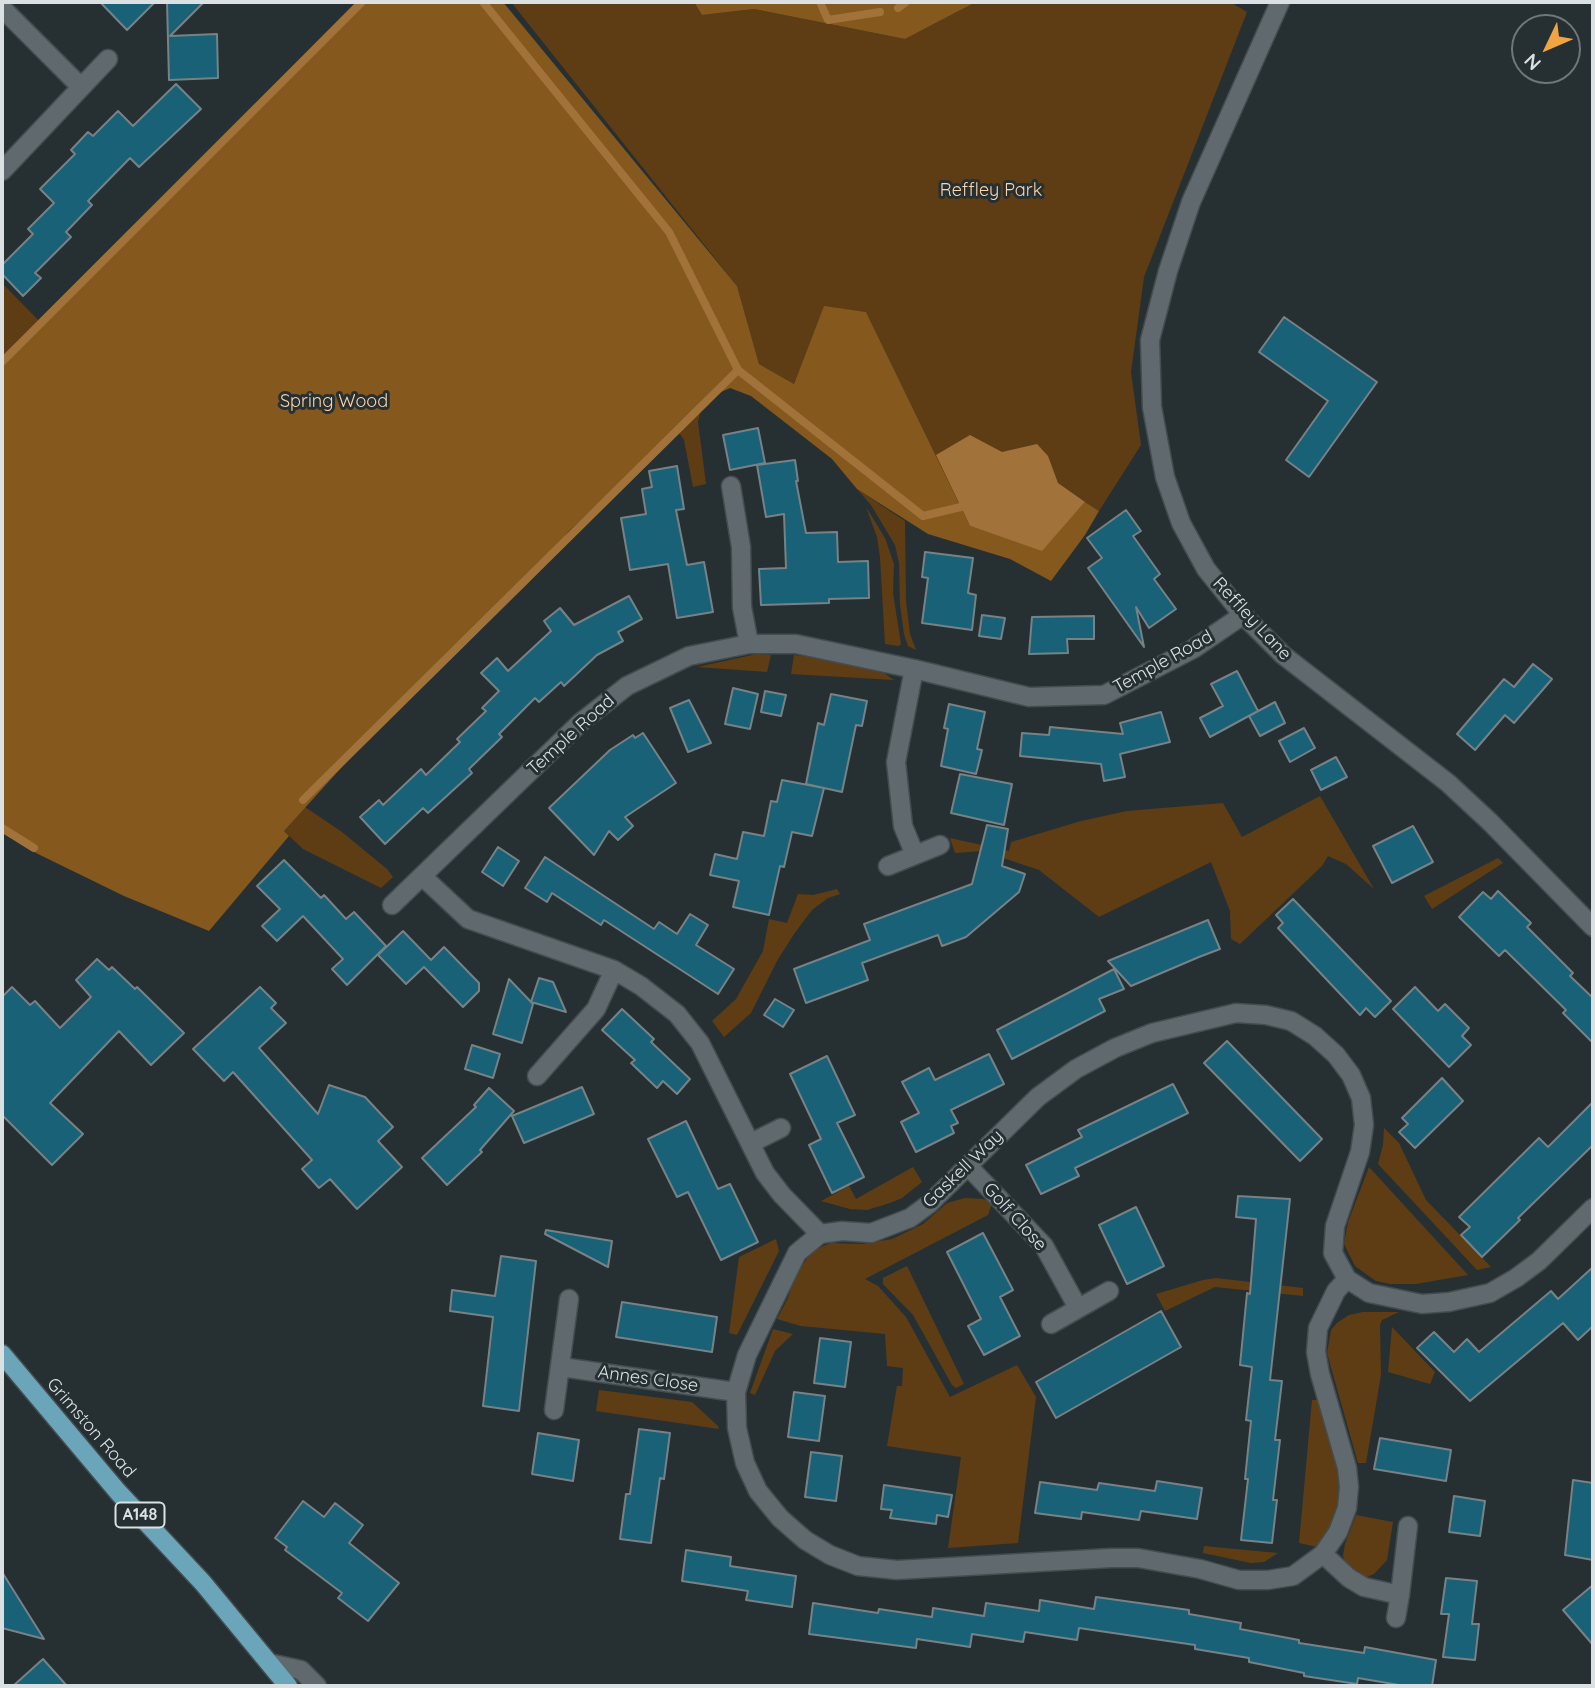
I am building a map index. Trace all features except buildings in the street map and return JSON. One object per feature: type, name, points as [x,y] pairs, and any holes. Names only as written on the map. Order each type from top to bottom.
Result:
[{"type":"main road","name":"Grimston Road","points":[[2,1354],[118,1492],[203,1583],[288,1686]]},
{"type":"street","name":"Reffley Lane","points":[[1280,2],[1191,202],[1168,271],[1150,340],[1152,407],[1165,477],[1181,523],[1206,569],[1243,615],[1283,655],[1448,783],[1593,927]]},
{"type":"street","points":[[2,8],[80,86]]},
{"type":"street","points":[[2,171],[108,58]]},
{"type":"street","points":[[731,485],[741,547],[742,607],[749,644]]},
{"type":"street","name":"Temple Road","points":[[392,905],[580,723],[627,686],[688,656],[749,644],[796,644],[1029,697],[1104,695],[1193,649],[1243,615]]},
{"type":"street","points":[[914,669],[896,762],[903,825],[915,855]]},
{"type":"street","points":[[888,866],[940,845]]},
{"type":"street","points":[[422,876],[468,919],[614,970],[641,986],[677,1014],[701,1043],[765,1173],[782,1195],[820,1234],[797,1253],[747,1355],[736,1392],[737,1428],[745,1463],[758,1491],[780,1518],[805,1540],[830,1555],[858,1566],[897,1570],[1138,1558],[1200,1569],[1239,1580],[1268,1580],[1293,1576],[1313,1564],[1323,1554],[1338,1532],[1347,1508],[1347,1468],[1316,1352],[1318,1328],[1336,1291],[1347,1279],[1369,1293],[1422,1304],[1481,1296],[1516,1278],[1539,1261],[1593,1208]]},
{"type":"street","points":[[537,1076],[596,1009],[614,970]]},
{"type":"street","name":"Gaskell Way","points":[[820,1234],[842,1231],[872,1233],[910,1218],[929,1204],[1038,1097],[1076,1069],[1115,1048],[1152,1033],[1236,1013],[1266,1015],[1292,1021],[1315,1036],[1336,1055],[1351,1075],[1361,1098],[1364,1125],[1360,1152],[1335,1227],[1333,1254],[1347,1279]]},
{"type":"street","points":[[751,1143],[781,1129]]},
{"type":"street","name":"Golf Close","points":[[967,1166],[1044,1247],[1078,1308]]},
{"type":"street","points":[[1051,1324],[1109,1291]]},
{"type":"street","points":[[554,1410],[569,1299]]},
{"type":"street","name":"Annes Close","points":[[561,1367],[736,1392]]},
{"type":"street","points":[[1396,1618],[1408,1526]]},
{"type":"street","points":[[1323,1554],[1349,1578],[1364,1587],[1400,1595]]},
{"type":"street","points":[[270,1663],[301,1670],[317,1686]]},
{"type":"green space","name":"Spring Wood","points":[[356,2],[503,2],[737,286],[759,364],[794,384],[824,306],[866,312],[970,526],[1042,550],[1085,502],[1099,511],[1051,581],[1010,559],[928,534],[857,489],[832,459],[751,396],[730,388],[721,392],[702,405],[568,532],[528,583],[351,757],[284,831],[289,836],[209,931],[124,896],[38,854],[2,833],[2,361]]},
{"type":"green space","name":"Reffley Park","points":[[511,2],[694,2],[702,15],[754,9],[905,39],[976,2],[1230,2],[1247,12],[1144,277],[1131,372],[1141,445],[1099,511],[1085,502],[970,526],[866,312],[824,307],[794,384],[759,364],[737,286]]},
{"type":"green space","points":[[694,2],[976,2],[905,39],[754,9],[702,15]]},
{"type":"green space","points":[[2,283],[41,323],[2,361]]},
{"type":"green space","points":[[702,405],[698,422],[706,484],[693,487],[684,440],[677,430]]},
{"type":"green space","points":[[857,489],[905,521],[906,601],[910,634],[916,650],[908,646],[904,634],[899,563],[895,545],[871,505]]},
{"type":"green space","points":[[866,507],[885,538],[894,564],[893,593],[901,644],[899,646],[885,644],[880,557],[877,537]]},
{"type":"green space","points":[[757,654],[771,655],[767,672],[697,667]]},
{"type":"green space","points":[[794,655],[884,673],[894,680],[791,674]]},
{"type":"green space","points":[[1320,796],[1374,889],[1346,864],[1328,856],[1322,866],[1240,944],[1231,939],[1230,911],[1211,862],[1099,917],[1039,870],[982,851],[955,853],[950,838],[1009,851],[1011,842],[1081,821],[1127,811],[1223,803],[1242,837]]},
{"type":"green space","points":[[305,807],[342,832],[393,877],[381,888],[303,849],[284,831]]},
{"type":"green space","points":[[1498,858],[1503,863],[1432,909],[1424,896]]},
{"type":"green space","points":[[837,889],[840,894],[828,898],[812,910],[777,961],[751,1013],[724,1037],[712,1021],[736,999],[763,951],[769,919],[787,923],[798,894],[813,895]]},
{"type":"green space","points":[[1384,1128],[1399,1143],[1426,1200],[1491,1267],[1477,1270],[1378,1164]]},
{"type":"green space","points":[[913,1167],[922,1182],[902,1198],[890,1203],[867,1210],[850,1209],[821,1201],[849,1186],[856,1199]]},
{"type":"green space","points":[[1369,1167],[1468,1275],[1416,1284],[1390,1284],[1376,1281],[1355,1266],[1344,1244],[1348,1222]]},
{"type":"green space","points":[[965,1198],[983,1199],[992,1203],[988,1215],[865,1279],[878,1286],[906,1317],[950,1397],[1017,1365],[1036,1397],[1018,1543],[948,1548],[961,1457],[887,1446],[897,1386],[902,1386],[903,1368],[887,1366],[885,1334],[801,1326],[777,1319],[788,1298],[794,1277],[811,1253],[831,1243],[862,1244],[892,1239],[923,1224],[947,1203]]},
{"type":"green space","points":[[776,1239],[779,1251],[737,1335],[729,1333],[739,1257]]},
{"type":"green space","points":[[907,1266],[964,1384],[956,1388],[913,1315],[883,1284],[883,1278]]},
{"type":"green space","points":[[1216,1278],[1303,1288],[1303,1296],[1215,1287],[1165,1311],[1156,1294]]},
{"type":"green space","points":[[1363,1312],[1399,1312],[1382,1320],[1380,1325],[1381,1375],[1366,1463],[1358,1463],[1327,1353],[1331,1330],[1337,1323],[1349,1315]]},
{"type":"green space","points":[[1392,1327],[1435,1372],[1430,1384],[1388,1372]]},
{"type":"green space","points":[[773,1329],[793,1334],[775,1351],[755,1395],[750,1393]]},
{"type":"green space","points":[[599,1390],[692,1402],[719,1429],[596,1411]]},
{"type":"green space","points":[[1312,1400],[1320,1400],[1342,1488],[1338,1509],[1317,1547],[1299,1543]]},
{"type":"green space","points":[[1356,1515],[1393,1522],[1387,1560],[1374,1574],[1367,1577],[1358,1575],[1346,1564],[1343,1556]]},
{"type":"green space","points":[[1204,1546],[1278,1553],[1264,1562],[1251,1563],[1203,1553]]},
{"type":"shaded area","points":[[970,435],[1002,452],[1037,444],[1048,456],[1058,483],[1085,502],[1042,551],[970,526],[936,455]]},
{"type":"waterway","points":[[2,362],[362,2]]},
{"type":"waterway","points":[[483,2],[669,232],[738,370],[923,516],[961,507]]},
{"type":"waterway","points":[[820,2],[828,20],[880,12]]},
{"type":"waterway","points":[[898,8],[906,2]]},
{"type":"waterway","points":[[303,800],[738,370]]},
{"type":"waterway","points":[[2,828],[34,848]]}]
